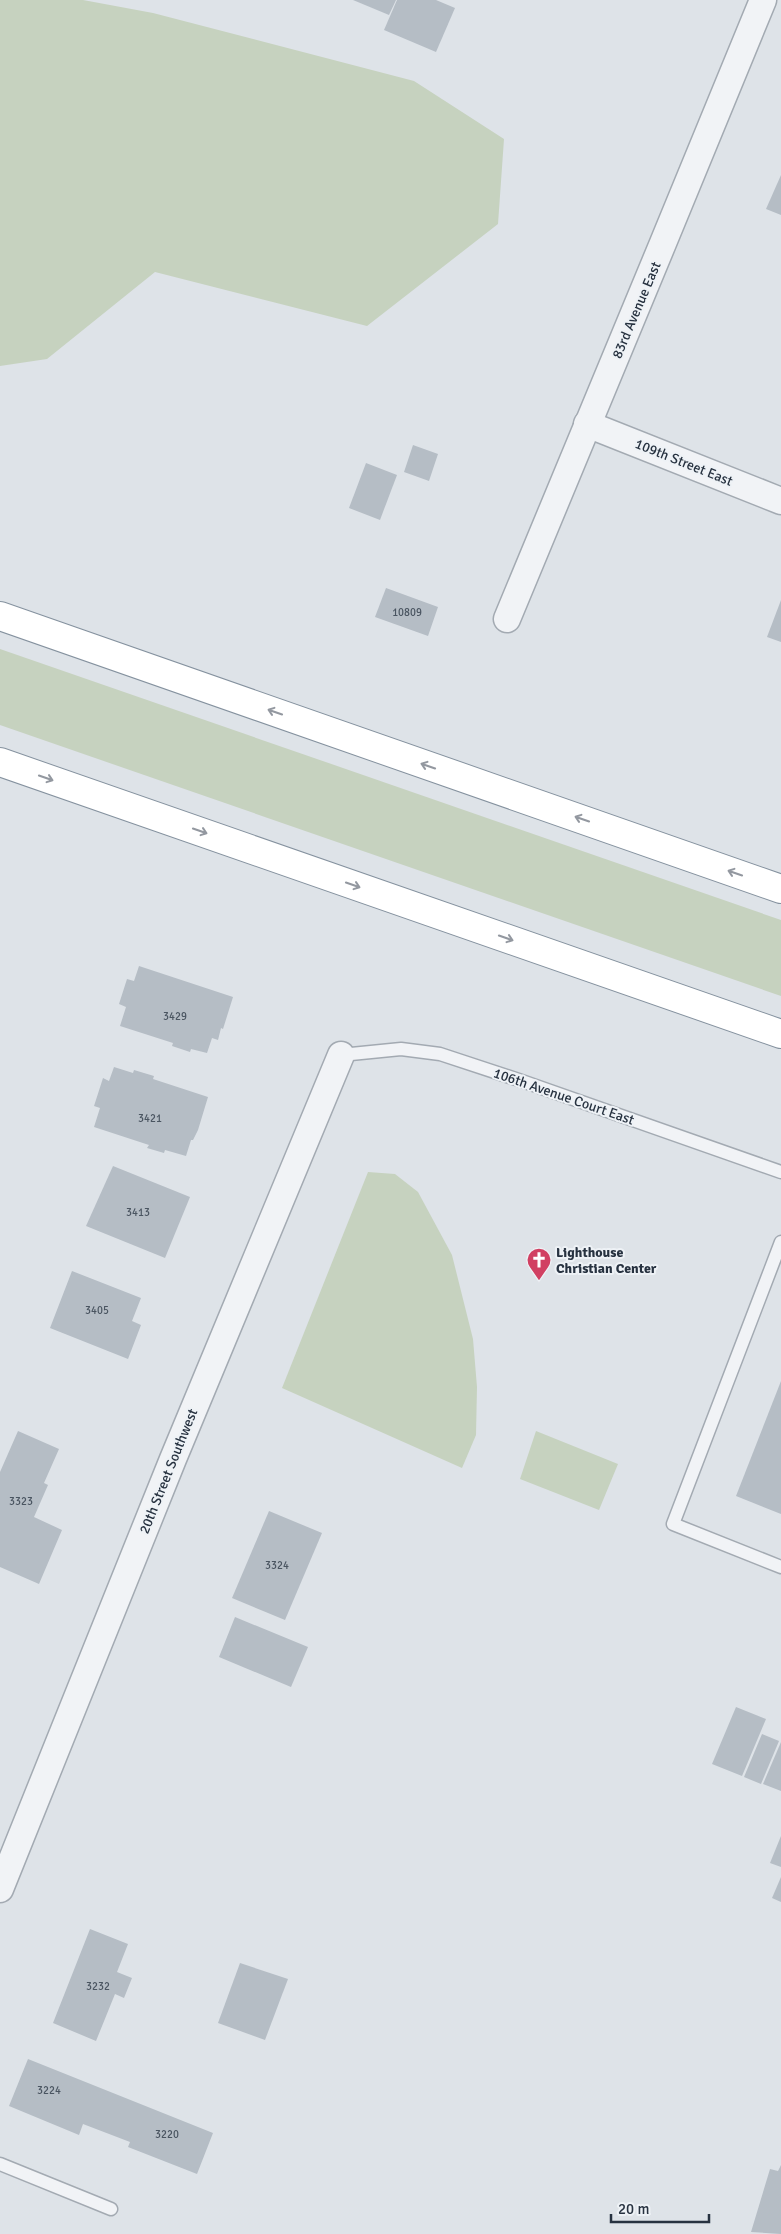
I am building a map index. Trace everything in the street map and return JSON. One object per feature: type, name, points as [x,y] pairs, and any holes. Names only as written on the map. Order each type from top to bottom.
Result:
[{"type":"highway","points":[[0,616],[781,889]]},
{"type":"highway","points":[[0,762],[781,1034]]},
{"type":"street","name":"83rd Avenue East","points":[[507,619],[674,220],[763,0]]},
{"type":"street","name":"109th Street East","points":[[587,424],[781,501]]},
{"type":"street","name":"20th Street Southwest","points":[[0,1889],[173,1459],[341,1055]]},
{"type":"lane","name":"106th Avenue Court East","points":[[341,1055],[401,1049],[440,1054],[556,1092],[781,1172]]},
{"type":"lane","points":[[781,1242],[673,1524],[781,1566]]},
{"type":"lane","points":[[0,2164],[112,2208]]},
{"type":"green space","points":[[0,0],[83,0],[153,13],[414,81],[504,139],[498,224],[367,326],[155,272],[47,359],[0,366]]},
{"type":"green space","points":[[0,649],[781,920],[781,996],[0,725]]},
{"type":"green space","points":[[368,1172],[395,1174],[418,1192],[452,1255],[473,1339],[477,1387],[476,1435],[462,1468],[282,1388]]},
{"type":"green space","points":[[536,1431],[618,1464],[599,1510],[520,1479]]},
{"type":"building","points":[[353,0],[396,0],[389,15]]},
{"type":"building","points":[[397,0],[436,0],[455,8],[436,52],[384,30]]},
{"type":"building","points":[[781,175],[781,215],[766,209]]},
{"type":"building","points":[[413,445],[438,454],[429,481],[404,472]]},
{"type":"building","points":[[366,463],[397,475],[380,520],[349,508]]},
{"type":"building","points":[[386,588],[438,607],[428,636],[375,617]]},
{"type":"building","points":[[781,600],[781,642],[767,637]]},
{"type":"building","points":[[139,966],[233,997],[218,1040],[212,1038],[207,1053],[191,1049],[190,1052],[172,1046],[173,1043],[120,1026],[126,1007],[119,1004],[127,979],[134,981]]},
{"type":"building","points":[[114,1067],[133,1073],[134,1070],[154,1076],[153,1079],[208,1097],[198,1130],[193,1140],[191,1140],[186,1156],[165,1150],[164,1153],[147,1148],[149,1145],[94,1127],[100,1108],[94,1106],[103,1078],[109,1081]]},
{"type":"building","points":[[113,1166],[190,1197],[165,1258],[86,1226]]},
{"type":"building","points":[[72,1271],[141,1298],[132,1321],[141,1325],[128,1359],[50,1328]]},
{"type":"building","points":[[781,1381],[781,1514],[736,1496]]},
{"type":"building","points":[[18,1431],[59,1449],[44,1483],[48,1485],[34,1517],[62,1530],[39,1584],[0,1567],[0,1472]]},
{"type":"building","points":[[269,1511],[322,1533],[285,1620],[232,1598]]},
{"type":"building","points":[[235,1617],[308,1647],[291,1687],[219,1657]]},
{"type":"building","points":[[736,1707],[766,1719],[742,1776],[712,1764]]},
{"type":"building","points":[[762,1734],[779,1741],[761,1784],[744,1777]]},
{"type":"building","points":[[781,1742],[781,1791],[763,1784]]},
{"type":"building","points":[[781,1836],[781,1867],[770,1863]]},
{"type":"building","points":[[781,1877],[781,1902],[772,1898]]},
{"type":"building","points":[[90,1929],[128,1944],[117,1972],[132,1978],[124,1998],[115,1994],[96,2041],[53,2023]]},
{"type":"building","points":[[240,1963],[288,1979],[265,2040],[218,2023]]},
{"type":"building","points":[[28,2059],[213,2133],[197,2174],[128,2147],[130,2142],[83,2124],[79,2135],[9,2106]]},
{"type":"building","points":[[781,2165],[781,2234],[751,2232],[770,2169],[778,2171]]},
{"type":"place","name":"Lighthouse Christian Center","points":[[539,1281]]}]
